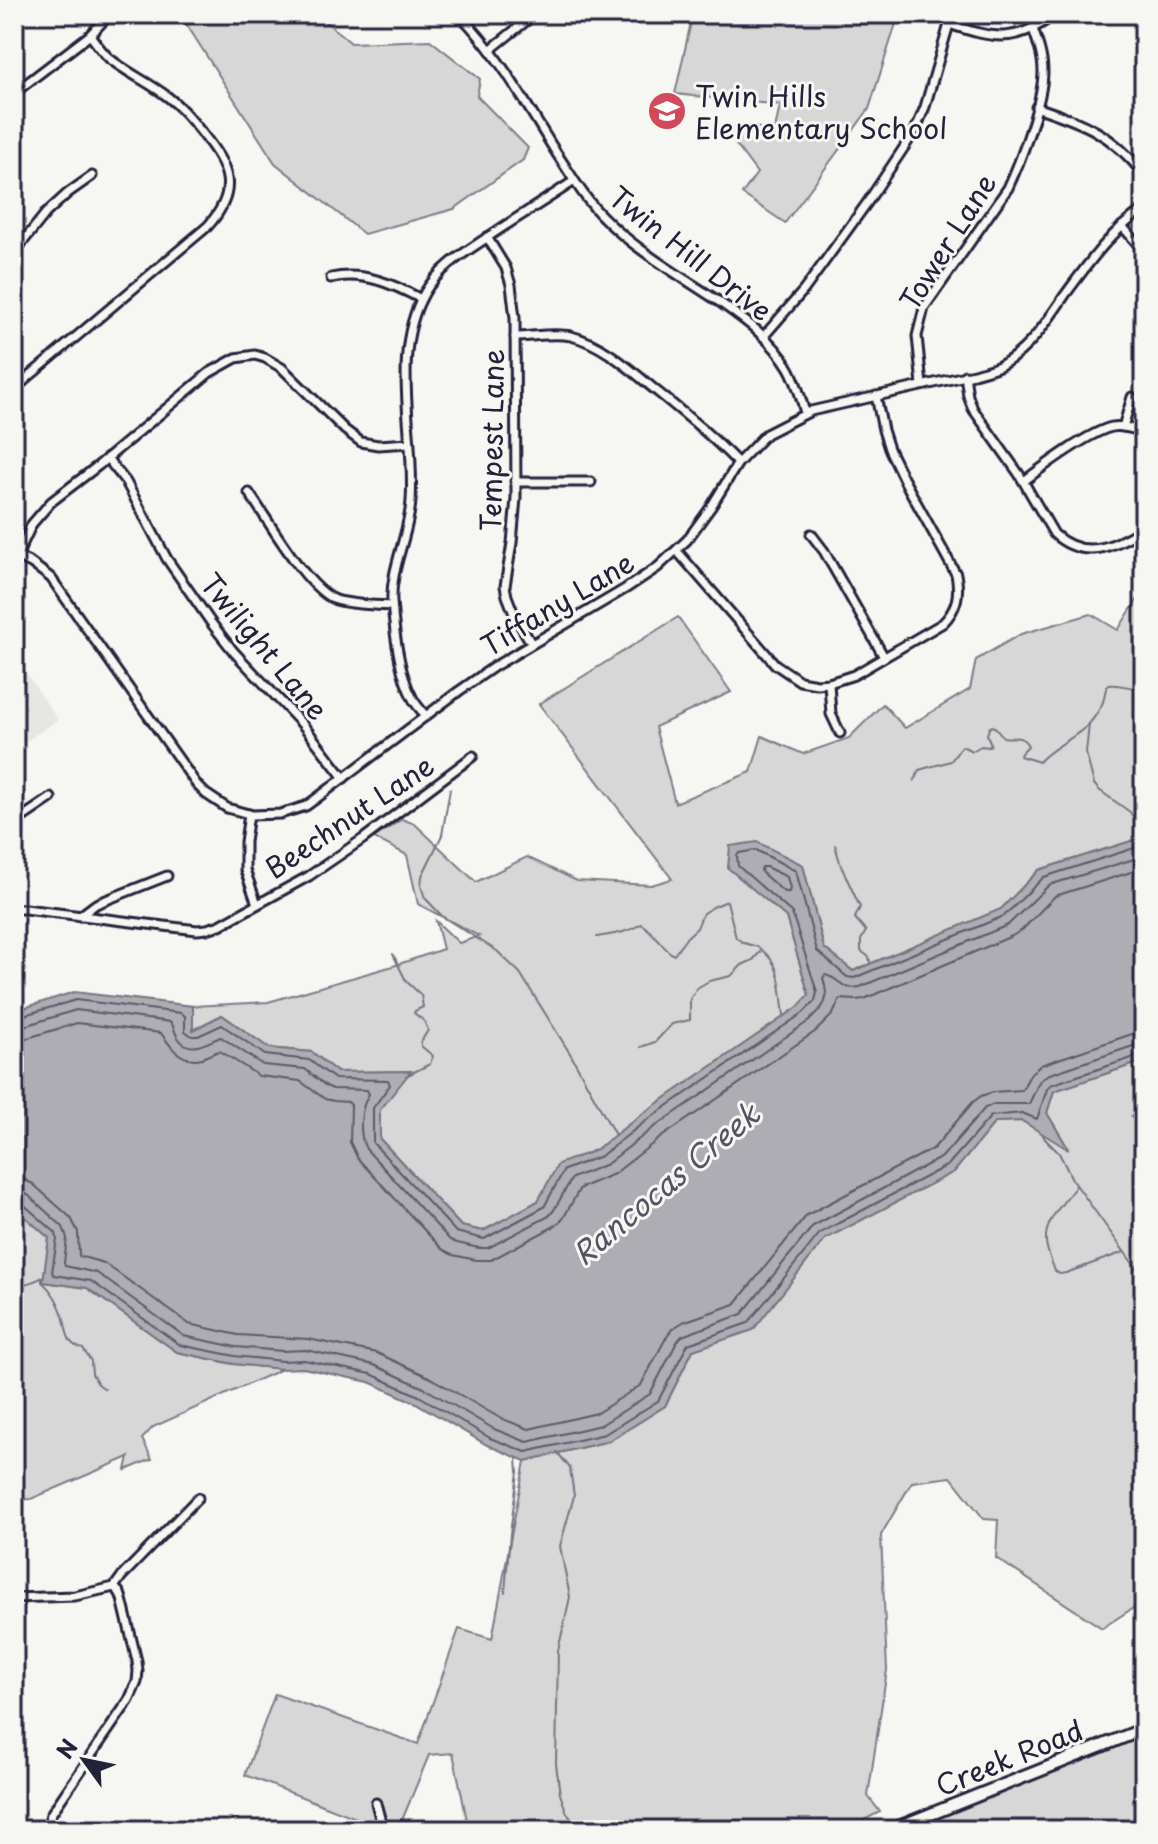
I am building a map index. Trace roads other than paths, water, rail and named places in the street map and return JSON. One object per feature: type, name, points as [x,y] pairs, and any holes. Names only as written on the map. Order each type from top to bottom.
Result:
[{"type":"main road","name":"Creek Road","points":[[891,1830],[1144,1729]]},
{"type":"street","points":[[14,93],[90,35],[110,14]]},
{"type":"street","name":"Twin Hill Drive","points":[[459,14],[490,50],[594,208],[616,230],[764,336],[784,359],[796,381],[805,413]]},
{"type":"street","points":[[490,50],[535,14]]},
{"type":"street","points":[[764,336],[804,290],[915,131],[952,14]]},
{"type":"street","points":[[949,24],[980,33],[1018,35],[1055,14]]},
{"type":"street","name":"Tower Lane","points":[[922,385],[917,336],[924,308],[1008,188],[1018,167],[1041,91],[1041,53],[1033,29]]},
{"type":"street","points":[[14,389],[208,226],[222,209],[228,191],[223,162],[185,113],[170,98],[111,59],[90,35]]},
{"type":"street","points":[[1036,107],[1102,133],[1125,152],[1144,175]]},
{"type":"street","points":[[14,253],[46,213],[92,176]]},
{"type":"street","points":[[426,716],[413,700],[404,678],[392,606],[392,589],[411,503],[407,346],[411,323],[421,299],[439,273],[474,245],[574,181]]},
{"type":"street","name":"Tiffany Lane","points":[[16,556],[51,578],[197,785],[227,808],[249,814],[266,816],[293,811],[306,806],[471,683],[658,567],[677,551],[703,518],[738,463],[766,434],[805,413],[1001,366],[1022,350],[1089,263],[1122,226],[1144,209]]},
{"type":"street","points":[[1122,226],[1144,251]]},
{"type":"street","name":"Tempest Lane","points":[[487,237],[509,276],[514,307],[515,509],[505,586],[514,614],[531,643]]},
{"type":"street","points":[[331,278],[358,276],[391,283],[421,299]]},
{"type":"street","points":[[515,337],[572,336],[594,346],[698,424],[738,463]]},
{"type":"street","points":[[16,556],[36,517],[51,502],[209,373],[227,362],[246,356],[265,358],[282,368],[361,442],[378,445],[409,443]]},
{"type":"street","points":[[14,369],[24,381]]},
{"type":"street","points":[[965,375],[973,409],[1024,481],[1054,534],[1072,547],[1088,550],[1124,540],[1144,528]]},
{"type":"street","points":[[677,551],[775,664],[800,681],[829,683],[854,675],[943,623],[956,606],[956,574],[889,449],[876,396]]},
{"type":"street","points":[[1123,427],[1132,397]]},
{"type":"street","points":[[1024,481],[1081,441],[1111,427],[1144,432]]},
{"type":"street","name":"Twilight Lane","points":[[107,458],[126,482],[167,559],[212,624],[303,725],[344,778]]},
{"type":"street","points":[[515,482],[591,482]]},
{"type":"street","points":[[249,493],[301,570],[320,591],[336,600],[392,606]]},
{"type":"street","points":[[811,534],[824,551],[884,657]]},
{"type":"street","points":[[829,683],[831,714],[840,733]]},
{"type":"street","name":"Beechnut Lane","points":[[14,909],[202,930],[220,925],[309,876],[473,756]]},
{"type":"street","points":[[14,823],[51,798]]},
{"type":"street","points":[[249,814],[245,870],[257,904]]},
{"type":"street","points":[[80,916],[96,904],[167,876]]},
{"type":"street","points":[[14,1598],[75,1596],[114,1587],[198,1498]]},
{"type":"street","points":[[47,1830],[51,1814],[129,1700],[137,1682],[137,1661],[128,1622],[120,1593],[114,1587]]},
{"type":"street","points":[[376,1803],[381,1822],[378,1830]]},
{"type":"water","name":"Rancocas Creek","points":[[1144,837],[1144,1061],[1054,1091],[1047,1113],[1069,1150],[1022,1121],[995,1122],[954,1172],[825,1239],[753,1330],[693,1350],[665,1406],[609,1441],[525,1461],[487,1445],[416,1403],[369,1382],[303,1368],[234,1364],[177,1352],[87,1288],[43,1282],[49,1238],[14,1207],[14,1011],[74,992],[193,1006],[193,1030],[222,1015],[269,1048],[312,1052],[337,1072],[411,1071],[380,1110],[380,1139],[461,1226],[483,1231],[538,1201],[558,1164],[596,1150],[642,1114],[798,1007],[809,995],[786,917],[728,868],[730,846],[757,842],[803,865],[824,948],[853,971],[1001,909],[1039,870]]},
{"type":"waterway","points":[[914,781],[919,770],[951,761],[962,746],[972,751],[981,746],[989,747],[991,744],[987,735],[992,726],[1003,737],[1023,740],[1028,746],[1020,756],[1039,762],[1089,724],[1102,705],[1108,685],[1140,688],[1135,698],[1144,701]]},
{"type":"waterway","points":[[1089,724],[1086,753],[1094,784],[1130,812],[1144,834]]},
{"type":"waterway","points":[[450,789],[442,835],[422,876],[425,898],[443,917],[497,951],[520,973],[571,1055],[615,1135]]},
{"type":"waterway","points":[[835,845],[860,907],[855,918],[866,931],[861,940],[861,951],[870,962]]},
{"type":"waterway","points":[[597,937],[641,924],[674,955],[697,928],[703,913],[727,901],[736,938],[758,947],[773,962],[784,1015]]},
{"type":"waterway","points":[[641,1047],[655,1042],[672,1024],[690,1020],[690,999],[697,988],[709,981],[731,976],[760,952]]},
{"type":"waterway","points":[[393,954],[406,981],[421,995],[423,1007],[414,1013],[424,1021],[428,1030],[421,1046],[433,1056],[430,1064],[406,1076]]},
{"type":"waterway","points":[[1042,1133],[1059,1153],[1072,1179],[1144,1279]]},
{"type":"waterway","points":[[1076,1186],[1056,1212],[1046,1234],[1055,1271],[1066,1273],[1124,1252]]},
{"type":"waterway","points":[[1136,1266],[1144,1263]]},
{"type":"waterway","points":[[14,1287],[44,1276]]},
{"type":"waterway","points":[[42,1278],[58,1304],[70,1341],[83,1349],[91,1361],[92,1374],[105,1389]]},
{"type":"waterway","points":[[557,1452],[570,1468],[574,1496],[560,1546],[570,1597],[558,1651],[556,1764],[560,1794],[567,1813],[579,1830]]},
{"type":"waterway","points":[[505,1592],[517,1458]]},
{"type":"place","name":"Twin Hills Elementary School","points":[[667,111]]}]
